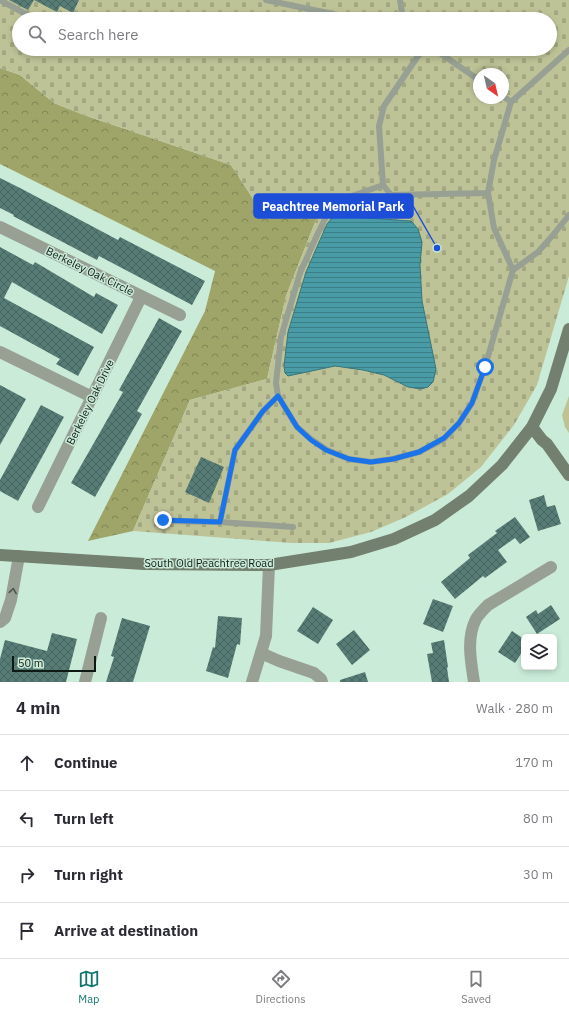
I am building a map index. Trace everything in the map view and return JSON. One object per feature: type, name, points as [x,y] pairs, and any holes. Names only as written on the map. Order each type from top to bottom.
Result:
[{"type":"street","name":"Berkeley Oak Circle","points":[[0,227],[180,315]]},
{"type":"street","name":"Berkeley Oak Drive","points":[[38,508],[141,297]]},
{"type":"street","name":"South Old Peachtree Road","points":[[1,557],[19,556],[144,564],[269,564],[351,552],[394,539],[435,520],[469,496],[502,465],[532,428],[551,389],[569,329]]},
{"type":"street","points":[[0,352],[92,397]]},
{"type":"street","points":[[532,428],[547,444],[569,475]]},
{"type":"street","points":[[0,622],[5,618],[5,605],[11,600],[19,556]]},
{"type":"street","points":[[252,682],[266,636],[269,564]]},
{"type":"street","points":[[474,682],[470,647],[471,634],[478,616],[488,605],[551,567]]},
{"type":"street","points":[[85,682],[101,618]]},
{"type":"street","points":[[261,653],[280,662],[314,673],[321,679],[322,682]]},
{"type":"lane","points":[[0,0],[22,12]]},
{"type":"lane","points":[[266,0],[323,12]]},
{"type":"lane","points":[[400,0],[402,12]]},
{"type":"lane","points":[[513,270],[494,228],[488,193],[494,160],[511,102],[569,50]]},
{"type":"lane","points":[[418,56],[384,106],[379,126],[383,185],[391,195],[488,193]]},
{"type":"lane","points":[[444,56],[473,76]]},
{"type":"lane","points":[[383,185],[349,197],[330,209],[300,273],[281,337],[276,383],[278,396],[297,427],[311,440],[326,450],[349,459],[371,462],[393,459],[419,452],[444,438],[459,423],[472,403],[485,367],[513,270],[538,252],[569,215]]},
{"type":"lane","points":[[220,522],[235,450],[263,411],[278,396]]},
{"type":"lane","points":[[163,520],[293,527]]},
{"type":"green space","points":[[0,0],[569,0],[569,276],[537,385],[514,425],[481,467],[448,494],[406,517],[371,532],[329,543],[292,543],[133,531],[190,400],[267,379],[286,296],[321,207],[266,219],[231,165],[84,115],[54,103],[20,75],[0,68]]},
{"type":"green space","points":[[0,68],[20,75],[54,103],[84,115],[231,165],[266,219],[321,207],[286,296],[267,379],[190,400],[133,531],[88,541],[205,311],[215,271],[0,164]]},
{"type":"green space","points":[[569,396],[569,433],[565,427],[562,415]]},
{"type":"water","points":[[338,216],[411,221],[418,229],[422,242],[420,265],[422,301],[436,369],[433,382],[428,387],[421,389],[408,387],[384,375],[335,366],[288,376],[285,373],[284,366],[288,332],[306,272],[327,224],[331,219]]},
{"type":"building","points":[[9,0],[34,0],[28,10]]},
{"type":"building","points":[[34,0],[79,0],[73,12],[60,6],[57,12]]},
{"type":"building","points":[[0,178],[118,240],[120,237],[205,281],[192,305],[99,256],[97,260],[0,208]]},
{"type":"building","points":[[0,247],[33,265],[35,262],[94,297],[96,293],[118,305],[102,334],[12,282],[4,298],[94,347],[78,376],[56,364],[60,359],[0,326]]},
{"type":"building","points":[[159,318],[182,331],[137,411],[142,414],[95,497],[71,483],[123,392],[119,390]]},
{"type":"building","points":[[0,385],[26,399],[0,445]]},
{"type":"building","points":[[41,405],[64,417],[18,501],[0,491],[0,480]]},
{"type":"building","points":[[201,457],[224,467],[209,503],[185,492]]},
{"type":"building","points":[[544,495],[547,507],[555,505],[561,524],[538,531],[529,500]]},
{"type":"building","points":[[515,517],[530,537],[520,544],[515,538],[498,550],[507,562],[485,578],[483,576],[455,599],[441,582],[470,558],[468,555],[497,533],[495,531]]},
{"type":"building","points":[[433,599],[453,606],[443,632],[423,624]]},
{"type":"building","points":[[551,605],[560,619],[537,634],[526,617],[536,610],[538,614]]},
{"type":"building","points":[[313,607],[333,620],[318,644],[297,631]]},
{"type":"building","points":[[218,616],[242,618],[240,645],[237,644],[228,678],[206,671],[213,647],[215,648]]},
{"type":"building","points":[[122,618],[150,626],[133,682],[106,682],[114,657],[111,656]]},
{"type":"building","points":[[354,630],[370,650],[352,665],[336,644]]},
{"type":"building","points":[[512,631],[521,637],[521,654],[515,663],[498,652]]},
{"type":"building","points":[[52,633],[77,639],[66,682],[0,682],[0,659],[5,640],[47,651]]},
{"type":"building","points":[[444,640],[449,682],[432,682],[427,654],[433,653],[431,643]]},
{"type":"building","points":[[365,672],[368,682],[340,682],[340,680]]},
{"type":"place","name":"Peachtree Memorial Park","points":[[437,248]]},
{"type":"route","points":[[163,520],[220,522],[235,450],[263,411],[278,396],[297,427],[311,440],[326,450],[349,459],[371,462],[393,459],[419,452],[444,438],[459,423],[472,403],[485,367]]}]
